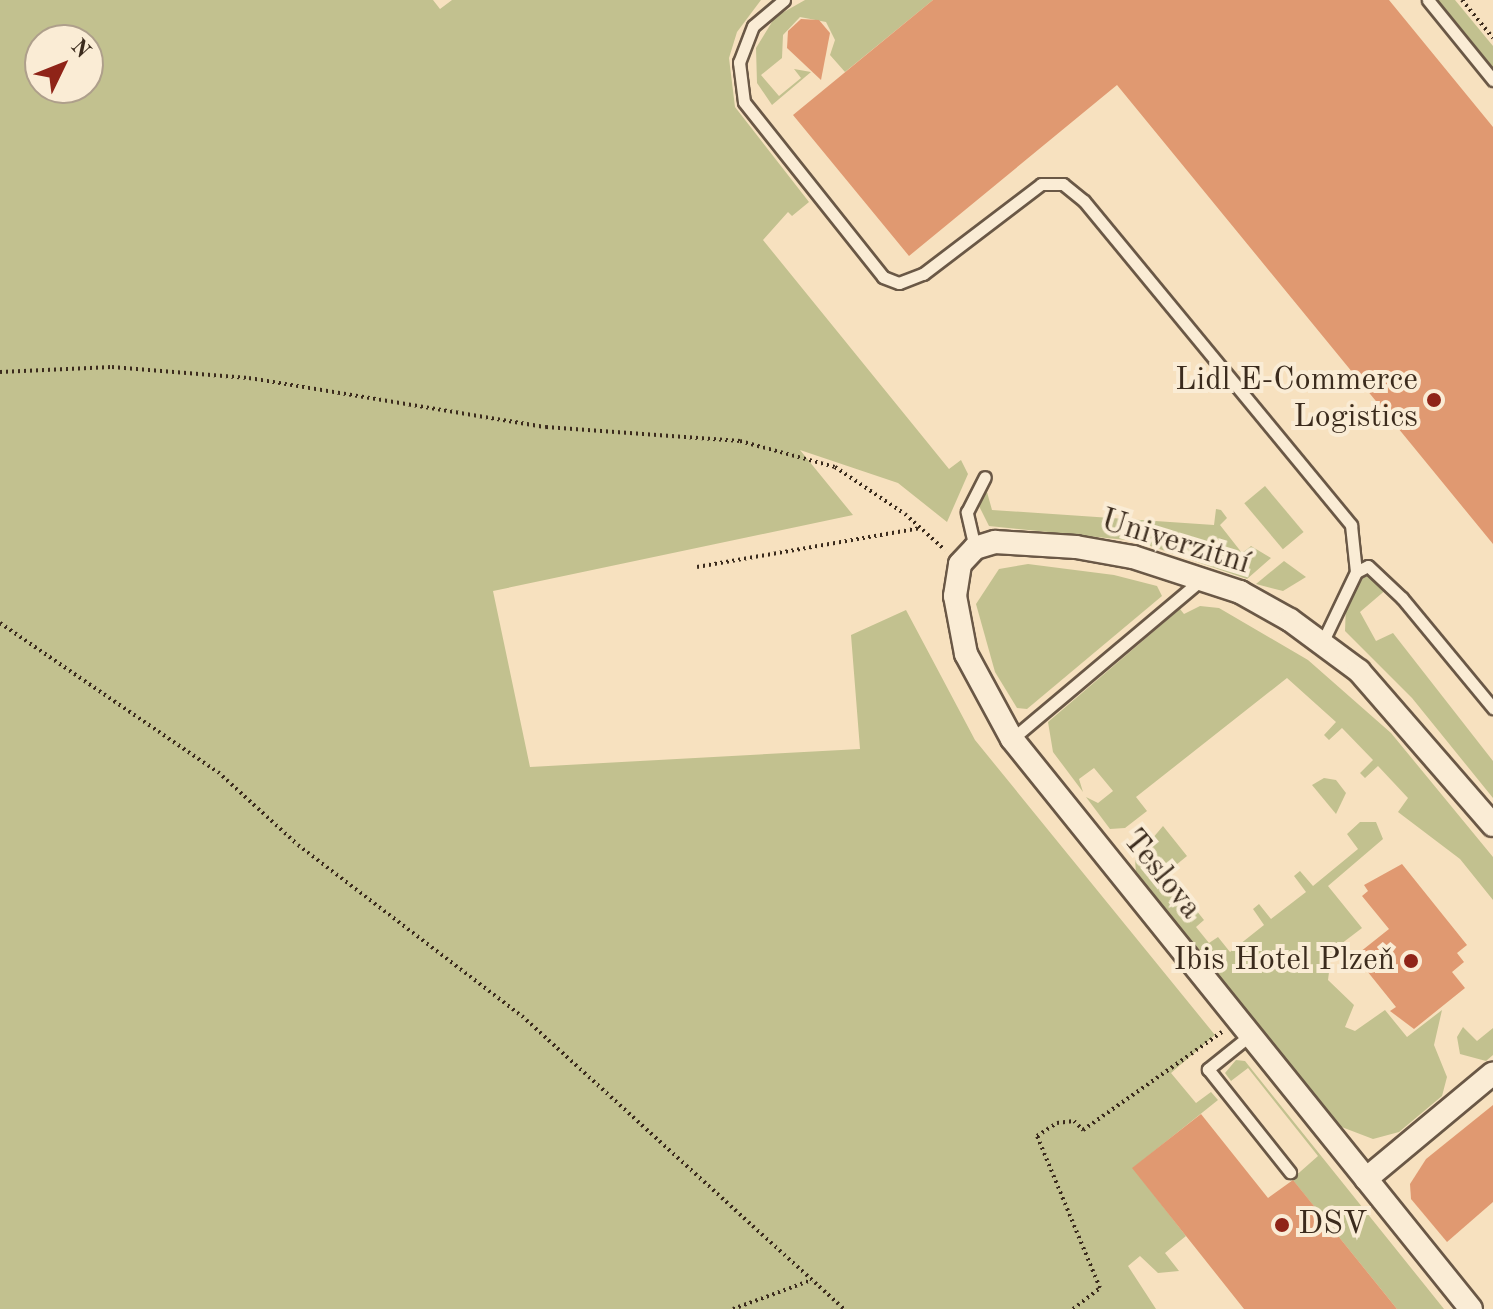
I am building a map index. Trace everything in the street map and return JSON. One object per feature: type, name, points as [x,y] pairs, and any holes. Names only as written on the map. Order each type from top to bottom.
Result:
[{"type":"street","name":"Univerzitní","points":[[967,556],[1008,541],[1076,547],[1204,578],[1323,641],[1408,722],[1493,825]]},
{"type":"street","name":"Teslova","points":[[967,556],[955,596],[966,654],[1012,739],[1471,1309]]},
{"type":"street","points":[[1366,1179],[1493,1073]]},
{"type":"lane","points":[[784,0],[753,26],[739,62],[744,102],[883,277],[899,283],[923,274],[1041,184],[1063,184],[1084,201],[1351,525],[1356,572],[1323,641]]},
{"type":"lane","points":[[1428,0],[1493,80]]},
{"type":"lane","points":[[967,556],[967,512],[985,477]]},
{"type":"lane","points":[[1356,572],[1368,566],[1402,598],[1493,708]]},
{"type":"lane","points":[[1012,739],[1204,578]]},
{"type":"lane","points":[[1244,1029],[1208,1069],[1290,1172]]},
{"type":"path","points":[[1462,0],[1493,38]]},
{"type":"path","points":[[0,372],[112,367],[249,378],[546,427],[740,441],[835,467],[921,528],[967,556]]},
{"type":"path","points":[[697,567],[921,528]]},
{"type":"path","points":[[0,623],[218,772],[298,845],[522,1016],[844,1309]]},
{"type":"path","points":[[1073,1309],[1100,1288],[1037,1136],[1057,1123],[1074,1121],[1083,1130],[1244,1029]]},
{"type":"path","points":[[733,1309],[812,1280]]},
{"type":"shaded area","points":[[0,0],[433,0],[440,9],[452,0],[761,0],[737,32],[729,58],[735,107],[809,202],[792,216],[788,212],[763,240],[949,469],[961,460],[968,474],[947,522],[898,483],[800,450],[853,515],[493,591],[530,767],[860,749],[851,635],[906,610],[975,740],[1215,1035],[1171,1073],[1196,1103],[1211,1092],[1218,1100],[1133,1168],[1186,1236],[1165,1253],[1179,1271],[1158,1273],[1140,1256],[1128,1266],[1156,1309],[0,1309]]},
{"type":"shaded area","points":[[805,0],[933,0],[845,72],[830,55],[835,40],[826,22],[800,17],[783,35],[782,58],[761,75],[779,96],[801,78],[794,69],[811,72],[772,105],[757,83],[756,48],[775,17]]},
{"type":"shaded area","points":[[1438,0],[1455,0],[1493,46],[1493,68]]},
{"type":"shaded area","points":[[1265,486],[1304,532],[1283,549],[1244,503]]},
{"type":"shaded area","points":[[987,492],[992,510],[1214,525],[1216,509],[1221,510],[1227,518],[1220,525],[1242,553],[1251,546],[1271,558],[1247,579],[1136,541],[989,526],[978,504]]},
{"type":"shaded area","points":[[1284,561],[1306,577],[1283,591],[1256,584]]},
{"type":"shaded area","points":[[1028,564],[1114,575],[1157,586],[1162,596],[1027,709],[1017,708],[995,672],[976,604],[999,569]]},
{"type":"shaded area","points":[[1367,572],[1388,588],[1360,612],[1376,641],[1393,633],[1493,761],[1493,798],[1412,698],[1345,631],[1346,604]]},
{"type":"shaded area","points":[[1200,606],[1219,608],[1308,660],[1391,733],[1493,857],[1493,900],[1460,859],[1398,812],[1408,798],[1378,766],[1365,778],[1360,773],[1373,760],[1342,728],[1329,740],[1324,735],[1336,722],[1287,678],[1136,797],[1147,811],[1125,828],[1110,829],[1086,797],[1098,803],[1113,791],[1094,768],[1079,779],[1083,792],[1053,752],[1048,722],[1180,609],[1184,614]]},
{"type":"shaded area","points":[[1324,778],[1336,780],[1346,793],[1336,814],[1312,785]]},
{"type":"shaded area","points":[[1360,822],[1376,822],[1383,839],[1328,886],[1362,928],[1341,944],[1333,942],[1328,980],[1354,1005],[1345,1027],[1355,1031],[1385,1010],[1407,1037],[1442,1010],[1434,1045],[1447,1077],[1442,1096],[1399,1132],[1373,1139],[1339,1126],[1136,874],[1135,859],[1163,826],[1187,856],[1159,879],[1172,896],[1180,890],[1204,920],[1196,927],[1209,943],[1218,937],[1230,952],[1264,925],[1253,909],[1259,904],[1271,919],[1306,892],[1294,876],[1300,871],[1313,886],[1358,849],[1347,834]]},
{"type":"shaded area","points":[[1463,1027],[1477,1041],[1493,1028],[1493,1055],[1486,1061],[1460,1054],[1457,1037]]},
{"type":"shaded area","points":[[1236,1060],[1245,1061],[1444,1309],[1397,1309],[1292,1179],[1318,1156],[1248,1068],[1231,1081],[1225,1073]]},
{"type":"building","name":"Lidl E-Commerce Logistics","points":[[933,0],[1389,0],[1493,127],[1493,544],[1117,85],[909,256],[793,115]]},
{"type":"building","points":[[801,19],[819,20],[830,33],[821,80],[787,48],[788,31]]},
{"type":"building","points":[[1402,864],[1467,945],[1457,953],[1464,962],[1452,972],[1465,988],[1414,1029],[1390,1011],[1396,1007],[1355,956],[1389,929],[1362,896],[1368,891],[1364,885]]},
{"type":"building","points":[[1493,1105],[1493,1202],[1447,1242],[1411,1199],[1410,1184],[1426,1159]]},
{"type":"building","points":[[1201,1114],[1268,1198],[1293,1180],[1397,1309],[1244,1309],[1132,1168]]},
{"type":"place","name":"Lidl E-Commerce Logistics","points":[[1434,400]]},
{"type":"place","name":"Ibis Hotel Plzeň","points":[[1411,961]]},
{"type":"place","name":"DSV","points":[[1282,1225]]}]
